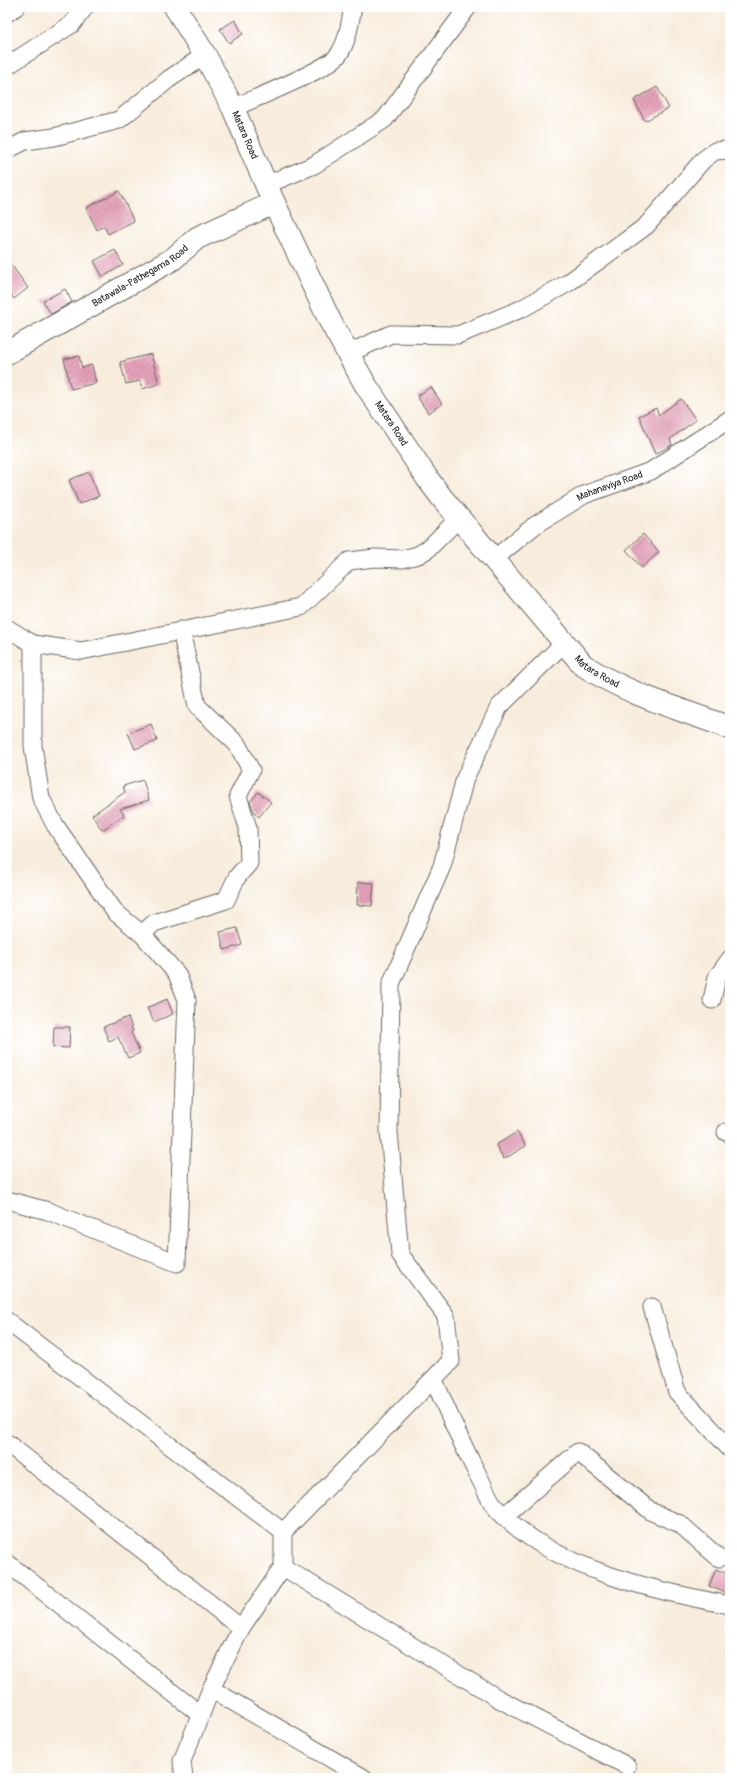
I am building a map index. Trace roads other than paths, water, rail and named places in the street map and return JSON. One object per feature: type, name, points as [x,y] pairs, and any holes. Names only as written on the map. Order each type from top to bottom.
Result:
[{"type":"main road","name":"Matara Road","points":[[175,7],[205,55],[233,108],[270,194],[347,354],[426,478],[583,665],[606,680],[631,692],[730,728]]},
{"type":"main road","name":"Batawala-Pathegama Road","points":[[7,353],[173,259],[197,238],[270,194]]},
{"type":"street","points":[[7,13],[16,7]]},
{"type":"street","points":[[7,66],[72,24],[85,7]]},
{"type":"street","points":[[233,108],[317,71],[339,55],[349,26],[353,7]]},
{"type":"street","points":[[270,194],[385,119],[468,7]]},
{"type":"street","points":[[7,150],[25,141],[54,137],[119,120],[169,79],[205,55]]},
{"type":"street","points":[[347,354],[391,334],[458,334],[521,309],[568,283],[646,226],[703,160],[715,151],[730,150]]},
{"type":"street","name":"Mahanaviya Road","points":[[494,559],[534,526],[584,495],[651,471],[730,419]]},
{"type":"street","points":[[7,628],[33,644],[81,651],[301,607],[349,561],[362,559],[402,559],[418,555],[428,549],[459,518]]},
{"type":"street","points":[[142,934],[154,923],[226,900],[236,877],[249,863],[248,828],[238,796],[251,770],[237,744],[197,706],[181,630]]},
{"type":"street","points":[[7,1200],[48,1211],[177,1263],[187,1000],[177,974],[142,934],[115,912],[55,825],[42,798],[33,746],[33,644]]},
{"type":"street","points":[[184,1778],[182,1761],[212,1689],[241,1628],[283,1567],[283,1532],[451,1361],[446,1316],[400,1254],[389,1132],[391,984],[442,866],[466,778],[499,706],[564,644]]},
{"type":"street","points":[[712,1000],[717,977],[730,959]]},
{"type":"street","points":[[652,1308],[677,1392],[730,1449]]},
{"type":"street","points":[[7,1321],[283,1532]]},
{"type":"street","points":[[434,1380],[460,1439],[495,1507],[524,1534],[559,1555],[614,1576],[678,1595],[730,1605]]},
{"type":"street","points":[[7,1443],[241,1628]]},
{"type":"street","points":[[504,1516],[578,1452],[652,1512],[680,1524],[719,1558]]},
{"type":"street","points":[[7,1563],[201,1715]]},
{"type":"street","points":[[283,1567],[499,1699],[627,1766]]},
{"type":"street","points":[[212,1689],[364,1778]]}]
